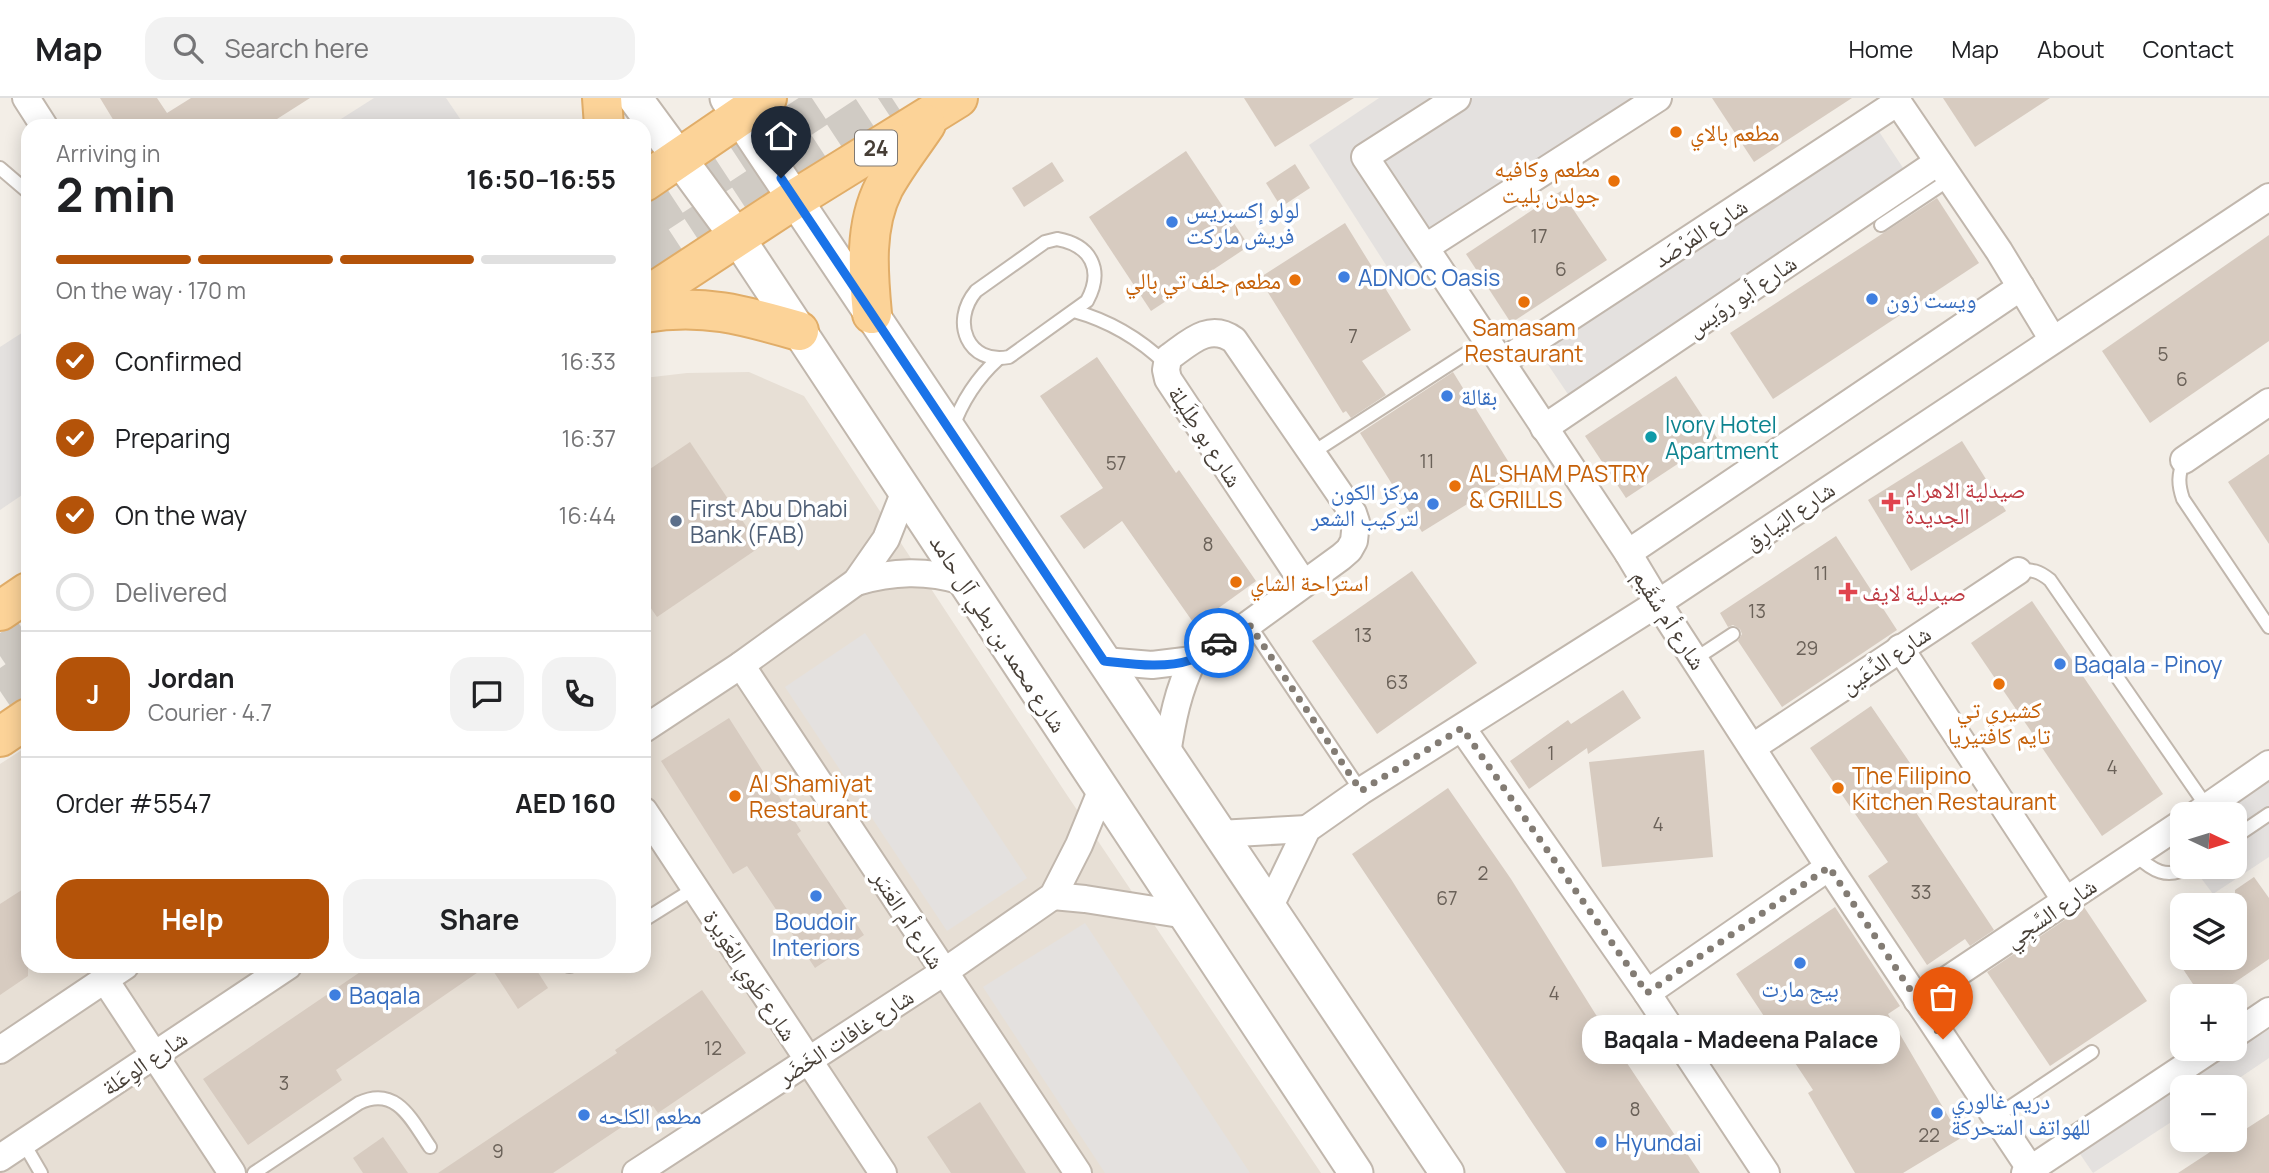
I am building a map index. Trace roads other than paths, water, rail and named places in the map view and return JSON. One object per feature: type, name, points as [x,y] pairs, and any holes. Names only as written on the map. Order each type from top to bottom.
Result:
[{"type":"main road","points":[[603,98],[604,119]]},
{"type":"main road","points":[[651,177],[679,159],[745,104]]},
{"type":"main road","points":[[872,314],[869,252],[877,205],[885,186],[946,106]]},
{"type":"main road","name":"24","points":[[651,293],[795,199],[946,106]]},
{"type":"main road","points":[[651,312],[679,309],[719,310],[799,331]]},
{"type":"main road","points":[[0,611],[21,597]]},
{"type":"main road","points":[[0,737],[21,723]]},
{"type":"street","points":[[26,98],[40,119]]},
{"type":"street","name":"شارع محمد بن بطي آل حامد","points":[[635,98],[650,119]]},
{"type":"street","name":"شارع أم سُقَيم","points":[[1457,98],[1365,157],[1628,553],[1829,867],[2030,1172]]},
{"type":"street","points":[[1426,247],[1658,98]]},
{"type":"street","points":[[1897,100],[2021,286],[2053,340]]},
{"type":"street","name":"شارع المَرْصَد","points":[[1494,351],[1897,100]]},
{"type":"street","points":[[745,104],[795,199],[1447,1173]]},
{"type":"street","name":"شارع محمد بن بطي آل حامد","points":[[651,120],[737,237],[1356,1173]]},
{"type":"street","name":"شارع أبو روَيس","points":[[1544,428],[1944,171]]},
{"type":"street","name":"شارع البَيارِق","points":[[1269,908],[1307,829],[1361,791],[1658,603],[2269,197]]},
{"type":"street","points":[[1628,553],[2021,286]]},
{"type":"street","name":"شارع بو طِلَيلة","points":[[1104,661],[1152,665],[1193,660],[1249,624],[1304,584],[1349,550],[1356,532],[1353,513],[1234,340],[1227,335],[1210,332],[1201,335],[1168,358],[1168,379],[1304,584]]},
{"type":"street","points":[[2184,460],[2269,402]]},
{"type":"street","points":[[651,724],[741,665],[856,582],[886,540],[905,491]]},
{"type":"street","name":"شارع الدِّعَين","points":[[1753,747],[2018,571]]},
{"type":"street","points":[[856,582],[886,574],[917,572],[963,581]]},
{"type":"street","points":[[1900,648],[2066,901]]},
{"type":"street","points":[[1167,754],[1177,699],[1193,660]]},
{"type":"street","name":"شارع أم العَنبَر","points":[[741,665],[1078,1173]]},
{"type":"street","points":[[1462,728],[1647,993],[1766,1173]]},
{"type":"street","points":[[2214,802],[2269,764]]},
{"type":"street","name":"شارع غافات الخَضَر","points":[[636,1173],[944,972],[1053,896],[1079,845],[1102,789]]},
{"type":"street","name":"شارع طَوِي العُوَيرة","points":[[651,822],[883,1173]]},
{"type":"street","points":[[1219,834],[1307,829]]},
{"type":"street","name":"شارع السَّجِي","points":[[1917,1000],[2170,831]]},
{"type":"street","points":[[1647,993],[1829,867]]},
{"type":"street","points":[[1053,896],[1186,915]]},
{"type":"street","points":[[0,1051],[115,973],[155,1055],[232,1173]]},
{"type":"street","name":"شارع الوِعَلة","points":[[0,1158],[278,973]]},
{"type":"street","points":[[2247,1026],[2269,1011]]},
{"type":"street","points":[[2030,1172],[2194,1061]]},
{"type":"lane","points":[[0,168],[21,186]]},
{"type":"lane","points":[[1881,225],[1944,171]]},
{"type":"lane","points":[[1057,239],[1081,247],[1094,267],[1093,290],[1087,301],[1074,311],[1020,351],[998,359],[974,348],[962,326],[963,313],[976,291],[1045,242],[1057,239]]},
{"type":"lane","points":[[1074,311],[1113,324],[1132,335],[1167,364]]},
{"type":"lane","points":[[1312,453],[1494,351]]},
{"type":"lane","points":[[951,432],[965,397],[998,359]]},
{"type":"lane","points":[[2184,460],[2178,473],[2183,499],[2269,627]]},
{"type":"lane","points":[[2018,571],[2030,569],[2050,580],[2197,802]]},
{"type":"lane","points":[[1249,624],[1361,791]]},
{"type":"lane","points":[[1695,660],[1733,634]]},
{"type":"lane","points":[[2247,829],[2269,814]]},
{"type":"lane","points":[[2134,855],[2151,869],[2170,874]]},
{"type":"lane","points":[[651,916],[695,888]]},
{"type":"lane","points":[[1995,1117],[2092,1052]]},
{"type":"lane","points":[[254,1173],[359,1103],[375,1097],[391,1100],[399,1105],[429,1147]]},
{"type":"lane","points":[[23,1142],[41,1173]]},
{"type":"tunnel","points":[[651,218],[833,98]]},
{"type":"tunnel","points":[[651,256],[892,98]]},
{"type":"tunnel","points":[[0,656],[21,642]]},
{"type":"tunnel","points":[[0,691],[21,677]]},
{"type":"place","name":"مطعم بالاي","points":[[1676,132]]},
{"type":"place","name":"مطعم وكافيه جولدن بليت","points":[[1614,181]]},
{"type":"place","name":"لولو إكسبريس فريش ماركت","points":[[1172,222]]},
{"type":"place","name":"ADNOC Oasis","points":[[1344,277]]},
{"type":"place","name":"مطعم جلف تي بالي","points":[[1295,280]]},
{"type":"place","name":"ويست زون","points":[[1872,299]]},
{"type":"place","name":"Samasam Restaurant","points":[[1524,302]]},
{"type":"place","name":"بقالة","points":[[1447,396]]},
{"type":"place","name":"Ivory Hotel Apartment","points":[[1651,437]]},
{"type":"place","name":"AL SHAM PASTRY & GRILLS","points":[[1455,486]]},
{"type":"place","name":"صيدلية الاهرام الجديدة","points":[[1891,502]]},
{"type":"place","name":"مركز الكون لتركيب الشعر","points":[[1433,504]]},
{"type":"place","name":"First Abu Dhabi Bank (FAB)","points":[[676,521]]},
{"type":"place","name":"استراحة الشاي","points":[[1236,582]]},
{"type":"place","name":"صيدلية لايف","points":[[1848,592]]},
{"type":"place","name":"Baqala - Pinoy","points":[[2060,664]]},
{"type":"place","name":"كشيري تي تايم كافتيريا","points":[[1999,684]]},
{"type":"place","name":"The Filipino Kitchen Restaurant","points":[[1838,788]]},
{"type":"place","name":"Al Shamiyat Restaurant","points":[[735,796]]},
{"type":"place","name":"Boudoir Interiors","points":[[816,896]]},
{"type":"place","name":"بيج مارت","points":[[1800,963]]},
{"type":"place","name":"Baqala","points":[[335,995]]},
{"type":"place","name":"Baqala - Madeena Palace","points":[[1943,1039]]},
{"type":"place","name":"دريم غالوري للهواتف المتحركة","points":[[1937,1113]]},
{"type":"place","name":"مطعم الكلحه","points":[[584,1115]]},
{"type":"place","name":"Hyundai","points":[[1601,1142]]}]
